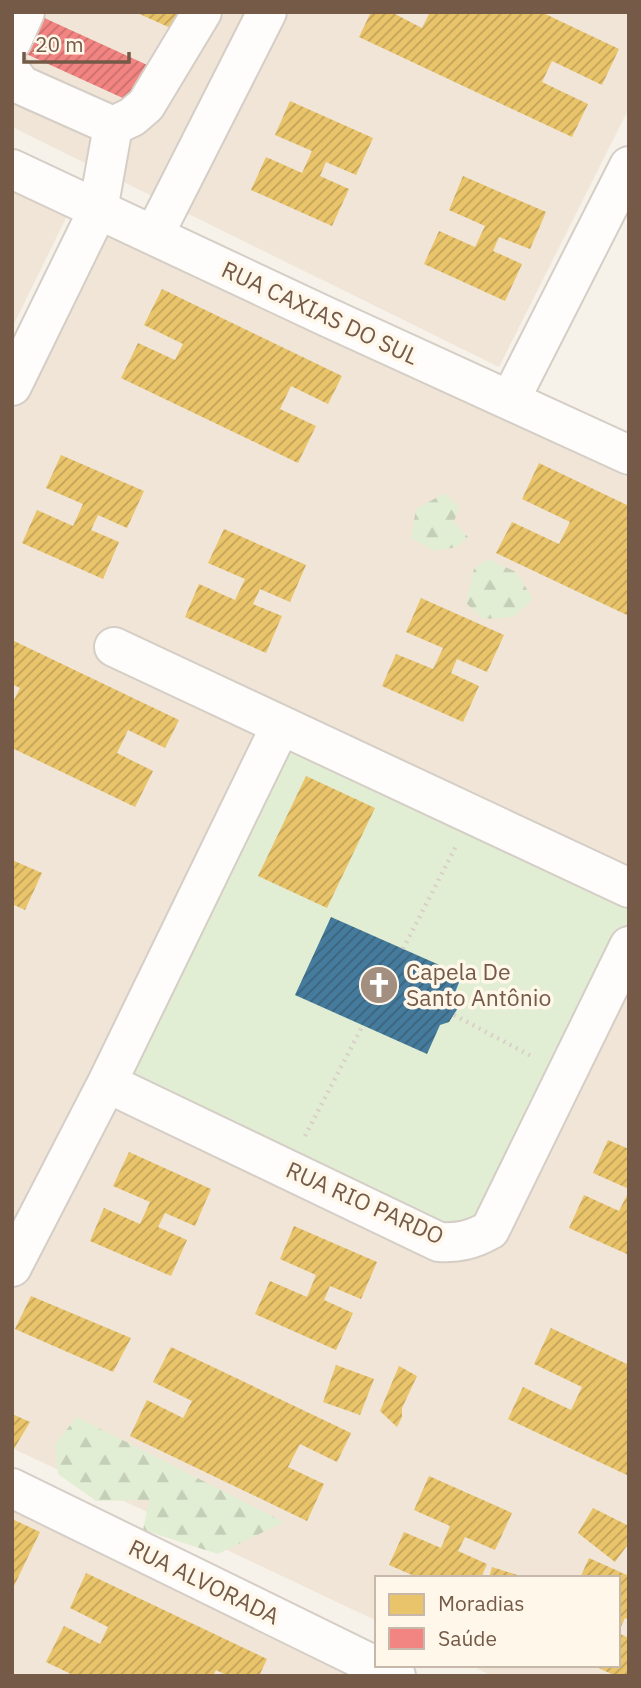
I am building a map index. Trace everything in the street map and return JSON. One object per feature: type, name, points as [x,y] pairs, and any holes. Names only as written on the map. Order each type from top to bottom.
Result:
[{"type":"street","points":[[12,41],[25,12]]},
{"type":"street","points":[[113,127],[132,117],[146,105],[202,12]]},
{"type":"street","points":[[154,235],[267,12]]},
{"type":"street","points":[[12,73],[21,85],[113,127]]},
{"type":"street","points":[[12,386],[98,210],[113,127]]},
{"type":"street","points":[[510,400],[629,166]]},
{"type":"street","name":"RUA CAXIAS DO SUL","points":[[12,169],[629,455]]},
{"type":"street","points":[[114,647],[629,888]]},
{"type":"street","points":[[12,1267],[107,1083],[281,725]]},
{"type":"street","name":"RUA RIO PARDO","points":[[107,1083],[439,1242],[472,1240],[490,1230],[629,946]]},
{"type":"street","name":"RUA ALVORADA","points":[[12,1488],[375,1666]]},
{"type":"street","name":"RUA ALVORADA","points":[[378,1667],[396,1676]]},
{"type":"path","points":[[403,949],[472,814]]},
{"type":"path","points":[[454,1014],[566,1074]]},
{"type":"path","points":[[288,1170],[363,1025]]},
{"type":"shaded area","points":[[12,12],[629,12],[629,108],[499,367],[12,127]]},
{"type":"shaded area","points":[[12,186],[68,214],[12,328]]},
{"type":"shaded area","points":[[98,226],[629,478],[629,1676],[492,1676],[474,1667],[620,1667],[620,1576],[375,1576],[375,1620],[12,1448],[12,403]]},
{"type":"shaded area","points":[[12,1500],[365,1676],[12,1676]]},
{"type":"green space","points":[[445,493],[459,507],[454,522],[468,537],[457,547],[435,551],[411,538],[416,509]]},
{"type":"green space","points":[[488,559],[516,572],[533,599],[513,617],[483,619],[466,603],[474,569]]},
{"type":"green space","points":[[281,725],[629,888],[629,946],[472,1240],[107,1083]]},
{"type":"green space","points":[[77,1417],[284,1522],[218,1554],[143,1530],[149,1500],[96,1501],[58,1474],[55,1444]]},
{"type":"building: Moradias","points":[[135,12],[194,12],[184,34]]},
{"type":"building: Moradias","points":[[371,12],[391,12],[422,28],[430,12],[541,12],[619,49],[602,85],[552,61],[542,82],[588,104],[572,137],[359,37]]},
{"type":"building: Moradias","points":[[290,101],[373,138],[356,175],[326,162],[320,176],[349,189],[332,226],[251,190],[266,157],[302,173],[312,151],[275,135]]},
{"type":"building: Moradias","points":[[463,176],[546,212],[530,249],[499,237],[493,251],[522,264],[505,301],[424,264],[439,231],[475,247],[485,226],[449,210]]},
{"type":"building: Moradias","points":[[162,289],[342,376],[328,404],[291,386],[280,409],[316,426],[298,463],[121,378],[138,343],[175,360],[183,344],[144,325]]},
{"type":"building: Moradias","points":[[61,455],[144,491],[127,528],[98,515],[91,530],[119,542],[103,579],[22,543],[37,510],[73,526],[83,504],[46,488]]},
{"type":"building: Moradias","points":[[539,463],[629,506],[629,616],[496,553],[512,522],[559,544],[570,522],[522,499]]},
{"type":"building: Moradias","points":[[224,529],[306,565],[290,602],[260,589],[253,604],[282,616],[266,653],[185,617],[199,584],[235,600],[245,579],[208,563]]},
{"type":"building: Moradias","points":[[421,598],[504,635],[487,672],[457,659],[451,673],[479,686],[463,722],[382,686],[396,654],[433,669],[443,648],[406,632]]},
{"type":"building: Moradias","points":[[12,640],[179,720],[165,748],[128,730],[117,753],[153,771],[135,807],[12,748],[12,704],[20,688],[12,684]]},
{"type":"building: Moradias","points":[[306,776],[375,808],[327,908],[258,876]]},
{"type":"building: Moradias","points":[[12,860],[42,873],[25,910],[12,904]]},
{"type":"building: Moradias","points":[[608,1140],[629,1149],[629,1189],[593,1173]]},
{"type":"building: Moradias","points":[[129,1152],[211,1189],[195,1226],[165,1213],[158,1227],[187,1240],[171,1276],[90,1241],[104,1208],[140,1224],[150,1202],[113,1186]]},
{"type":"building: Moradias","points":[[629,1191],[629,1255],[569,1228],[584,1195],[619,1211]]},
{"type":"building: Moradias","points":[[294,1226],[377,1262],[361,1299],[330,1286],[324,1300],[353,1313],[336,1350],[255,1314],[270,1281],[307,1297],[316,1275],[280,1259]]},
{"type":"building: Moradias","points":[[31,1296],[131,1338],[113,1372],[15,1329]]},
{"type":"building: Moradias","points":[[551,1328],[629,1365],[629,1476],[508,1419],[523,1387],[571,1410],[582,1387],[534,1364]]},
{"type":"building: Moradias","points":[[171,1347],[351,1433],[337,1462],[300,1444],[288,1467],[324,1484],[307,1521],[130,1436],[147,1400],[183,1418],[192,1401],[153,1382]]},
{"type":"building: Moradias","points":[[336,1365],[374,1379],[360,1415],[323,1402]]},
{"type":"building: Moradias","points":[[399,1366],[417,1376],[402,1408],[402,1417],[397,1427],[380,1411]]},
{"type":"building: Moradias","points":[[12,1414],[30,1422],[12,1452]]},
{"type":"building: Moradias","points":[[429,1476],[512,1513],[495,1550],[465,1537],[458,1551],[487,1564],[482,1576],[414,1576],[389,1565],[404,1532],[441,1548],[450,1526],[414,1510]]},
{"type":"building: Moradias","points":[[593,1508],[629,1526],[629,1543],[615,1562],[578,1533]]},
{"type":"building: Moradias","points":[[12,1519],[40,1532],[12,1590]]},
{"type":"building: Moradias","points":[[589,1558],[629,1576],[629,1620],[625,1618],[620,1629],[620,1576],[581,1576]]},
{"type":"building: Moradias","points":[[492,1567],[521,1576],[490,1576]]},
{"type":"building: Moradias","points":[[86,1573],[267,1659],[259,1676],[228,1676],[216,1670],[213,1676],[75,1676],[46,1662],[64,1626],[100,1644],[108,1627],[70,1608]]},
{"type":"building: Moradias","points":[[620,1634],[629,1638],[629,1676],[616,1676],[596,1667],[620,1667]]},
{"type":"building: Saúde","points":[[40,16],[156,69],[138,105],[22,52]]},
{"type":"building: Público","name":"Capela De Santo Antônio","points":[[331,917],[462,975],[454,995],[458,1008],[449,1022],[440,1025],[427,1054],[295,995]]},
{"type":"place","name":"Capela De Santo Antônio","points":[[379,985]]}]
